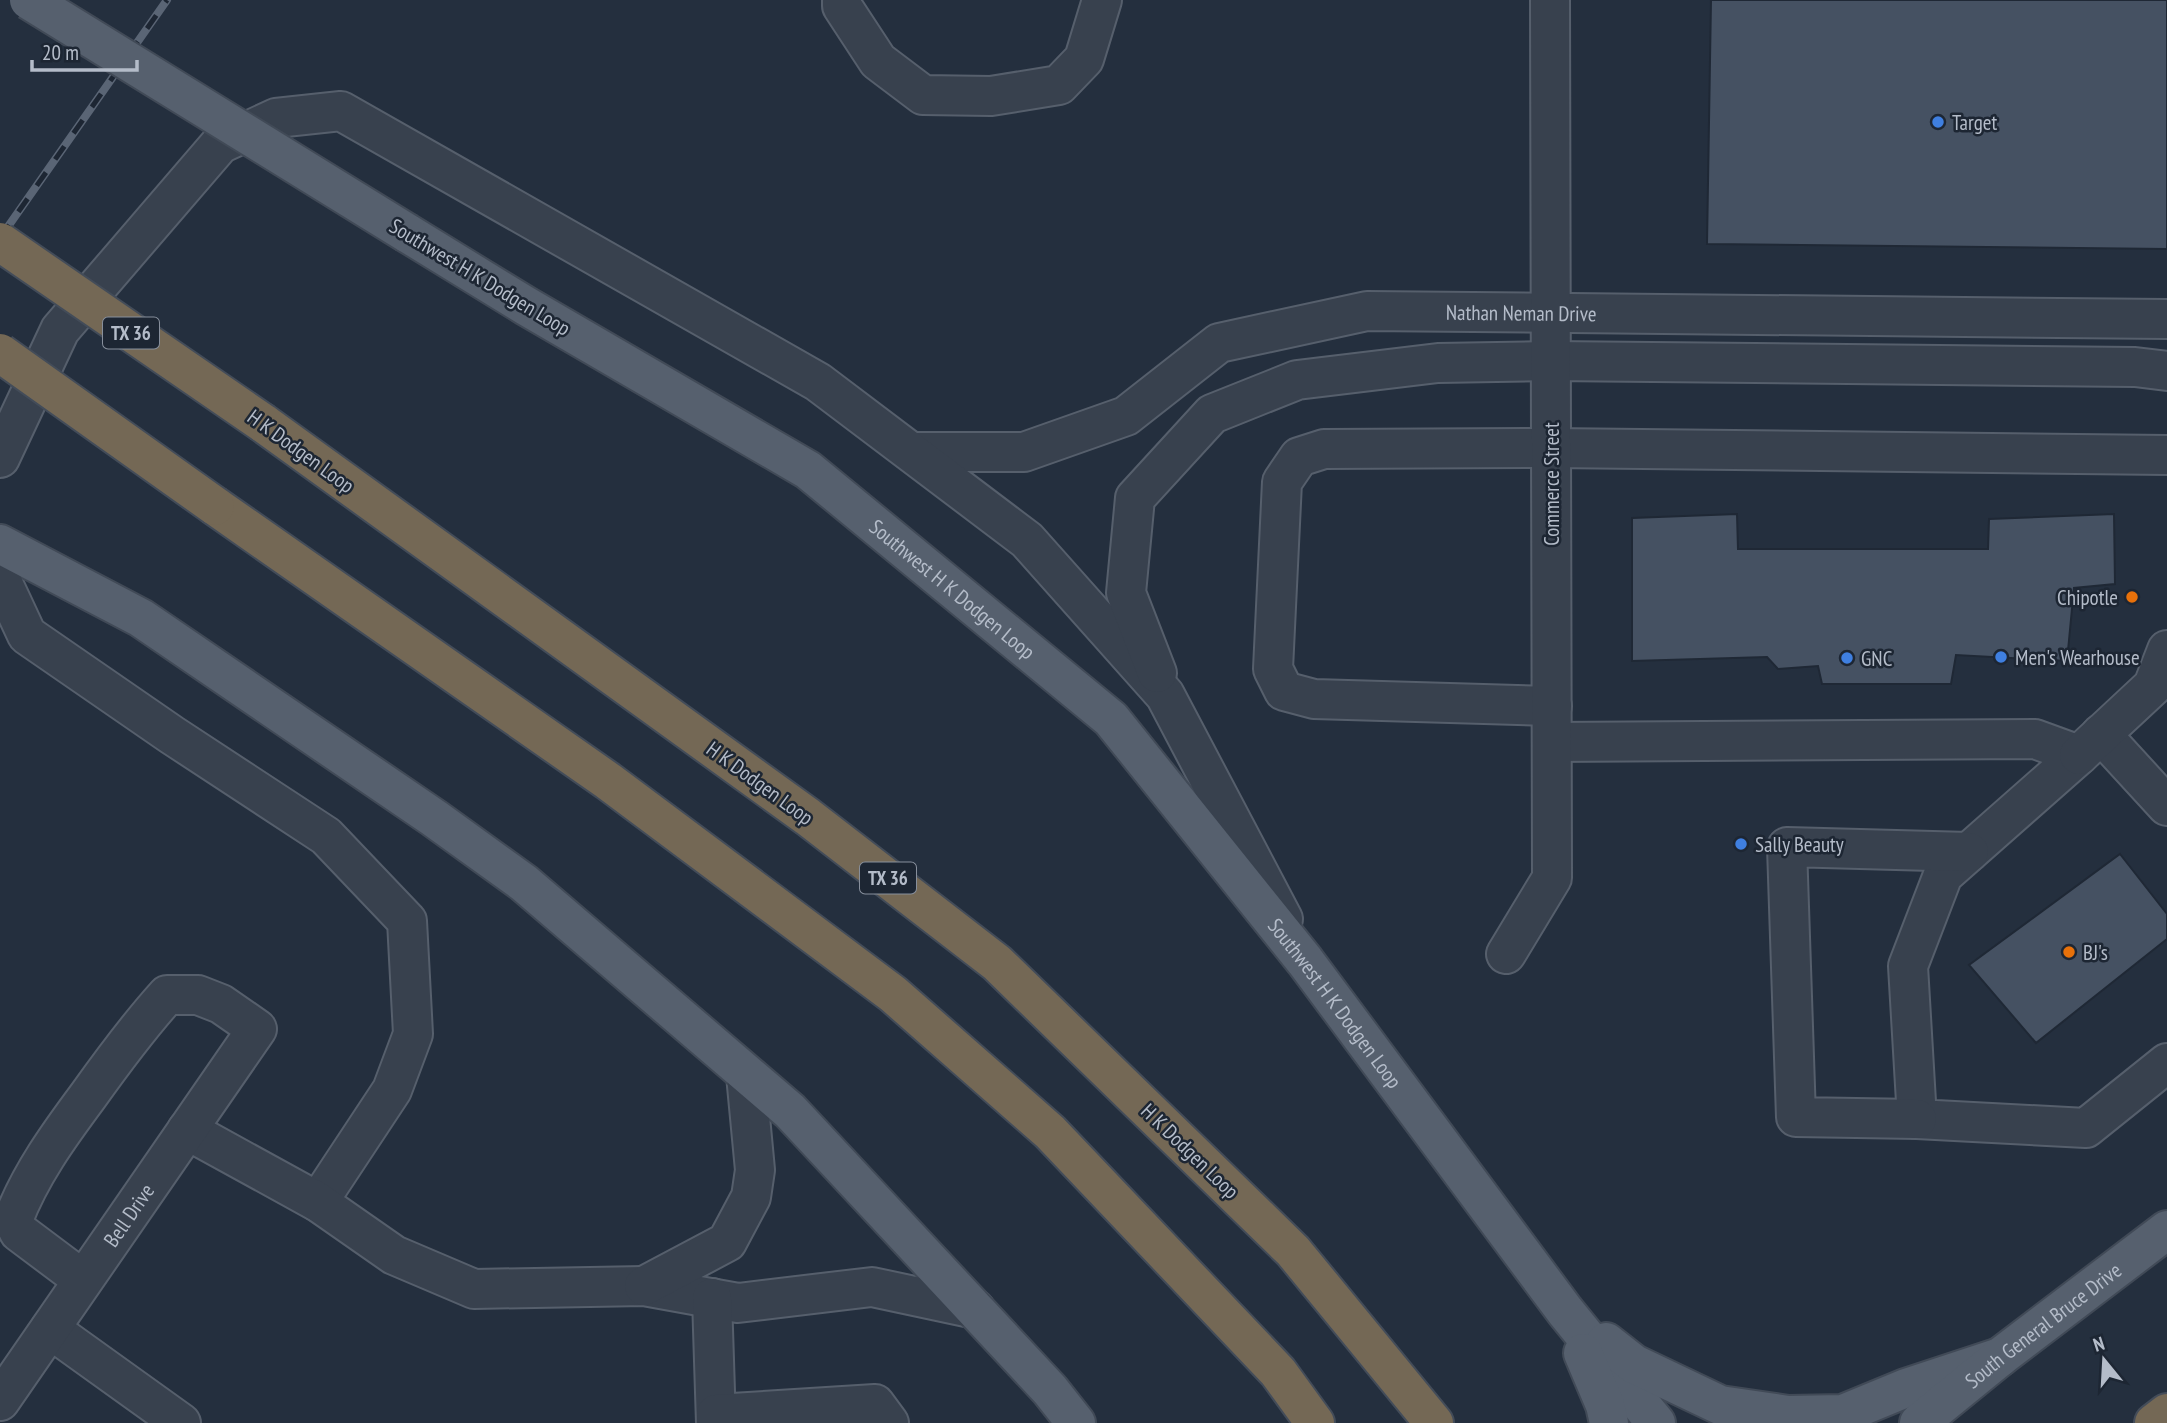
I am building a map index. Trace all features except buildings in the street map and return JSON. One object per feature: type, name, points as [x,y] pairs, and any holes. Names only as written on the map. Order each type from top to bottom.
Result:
[{"type":"highway","name":"H K Dodgen Loop","points":[[0,242],[262,423],[808,817],[997,963],[1293,1251],[1434,1423]]},
{"type":"highway","points":[[0,354],[608,781],[893,994],[1050,1132],[1279,1372],[1315,1423]]},
{"type":"highway","points":[[2154,1423],[2167,1413]]},
{"type":"main road","name":"Southwest H K Dodgen Loop","points":[[29,0],[526,306],[808,470],[1111,719],[1305,961],[1565,1311],[1656,1423]]},
{"type":"main road","points":[[0,544],[141,618],[434,818],[524,883],[790,1111],[1050,1390],[1076,1423]]},
{"type":"main road","name":"South General Bruce Drive","points":[[1919,1423],[2000,1357],[2167,1230]]},
{"type":"main road","points":[[1565,1311],[1634,1364],[1720,1405],[1788,1415],[1843,1413],[1906,1388],[2000,1357]]},
{"type":"main road","points":[[1565,1311],[1605,1405],[1609,1423]]},
{"type":"street","points":[[842,0],[842,6],[878,61],[923,95],[991,96],[1059,85],[1084,59],[1102,0]]},
{"type":"street","name":"Commerce Street","points":[[1506,954],[1552,878],[1550,0]]},
{"type":"street","points":[[0,458],[60,330],[220,144],[276,118],[341,111],[818,382],[1027,540],[1165,695]]},
{"type":"street","name":"Nathan Neman Drive","points":[[912,453],[1024,452],[1126,416],[1219,343],[1367,311],[2167,319]]},
{"type":"street","points":[[1305,961],[1165,695],[1126,593],[1135,498],[1212,414],[1297,380],[1438,363],[1551,361],[2135,366],[2167,371]]},
{"type":"street","points":[[2167,455],[1551,448],[1324,449],[1299,457],[1282,482],[1273,669],[1284,691],[1314,699],[1552,724],[2035,739],[2090,745],[2167,806]]},
{"type":"street","points":[[0,577],[27,635],[326,836],[407,921],[413,1034],[392,1090],[318,1202]]},
{"type":"street","points":[[1917,1119],[1908,966],[1944,875],[2153,686],[2166,654]]},
{"type":"street","points":[[1969,852],[1787,847],[1796,1117],[1917,1119],[2086,1128],[2167,1063]]},
{"type":"street","name":"Bell Drive","points":[[0,1401],[257,1029],[221,1004],[198,995],[167,995],[135,1031],[60,1134],[22,1198],[13,1220],[19,1232],[83,1280]]},
{"type":"street","points":[[645,1286],[727,1242],[751,1197],[755,1170],[746,1075]]},
{"type":"street","points":[[187,1130],[318,1202],[394,1255],[474,1289],[645,1286],[738,1303],[872,1287],[975,1309]]},
{"type":"street","points":[[712,1298],[716,1418],[876,1404],[889,1423]]},
{"type":"street","points":[[50,1329],[181,1423]]},
{"type":"railway","points":[[0,238],[167,0]]},
{"type":"place","name":"Target","points":[[1938,122]]},
{"type":"place","name":"Chipotle","points":[[2132,597]]},
{"type":"place","name":"Men's Wearhouse","points":[[2001,657]]},
{"type":"place","name":"GNC","points":[[1847,658]]},
{"type":"place","name":"Sally Beauty","points":[[1741,844]]},
{"type":"place","name":"BJ's","points":[[2069,952]]}]
